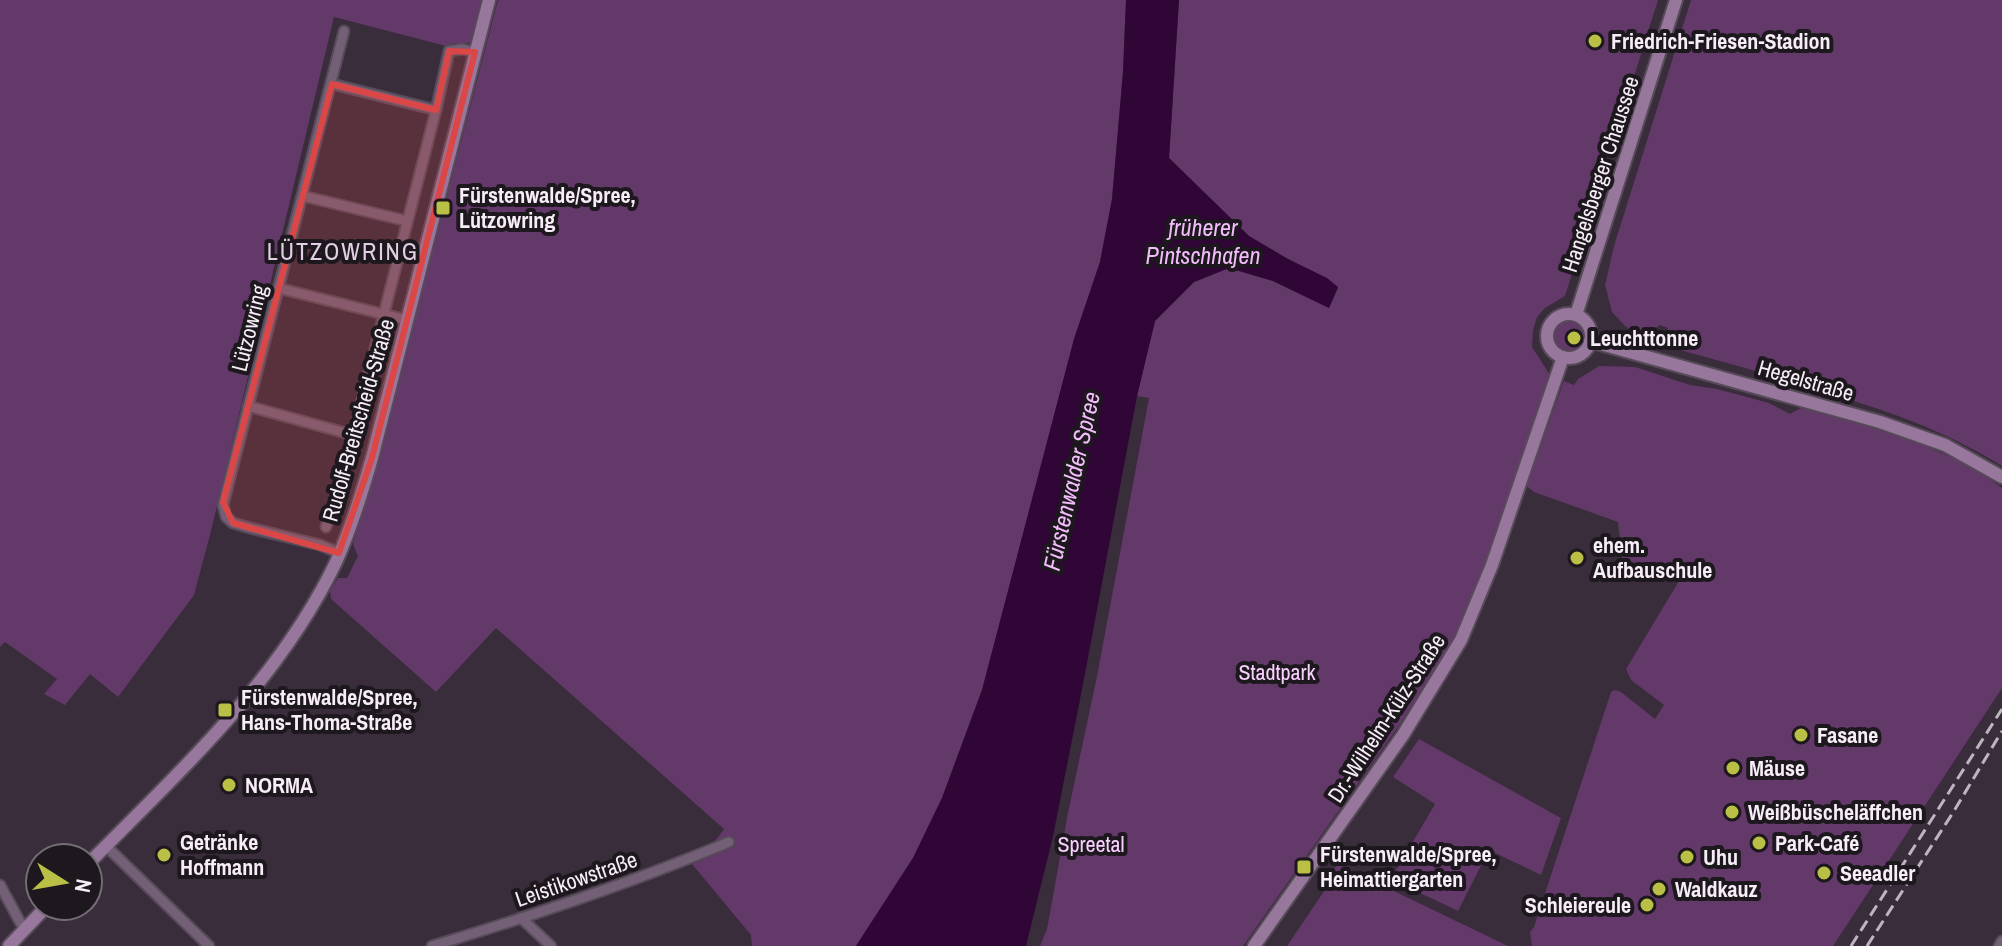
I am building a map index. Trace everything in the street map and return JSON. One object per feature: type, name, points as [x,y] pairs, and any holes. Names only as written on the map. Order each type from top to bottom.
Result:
[{"type":"main road","name":"Rudolf-Breitscheid-Straße","points":[[106,846],[163,791],[265,675],[309,611],[339,553],[372,458],[489,0]]},
{"type":"main road","name":"Hangelsberger Chaussee","points":[[1576,315],[1676,0]]},
{"type":"main road","points":[[1561,315],[1576,315],[1587,323],[1590,341],[1581,354],[1563,357],[1549,346],[1547,331],[1561,315]]},
{"type":"main road","name":"Hegelstraße","points":[[1590,341],[1880,422],[1945,445],[2002,477]]},
{"type":"main road","name":"Dr.-Wilhelm-Külz-Straße","points":[[1254,946],[1403,735],[1461,640],[1492,565],[1563,357]]},
{"type":"main road","points":[[9,946],[32,922]]},
{"type":"street","name":"Lützowring","points":[[339,553],[320,545],[233,523],[226,517],[223,502],[344,31]]},
{"type":"street","points":[[326,527],[353,435],[449,51],[462,49],[475,52]]},
{"type":"street","points":[[332,84],[436,110]]},
{"type":"street","points":[[303,196],[407,221]]},
{"type":"street","points":[[278,288],[407,320]]},
{"type":"street","points":[[248,406],[353,435]]},
{"type":"street","name":"Leistikowstraße","points":[[432,946],[521,918],[729,842]]},
{"type":"street","points":[[106,846],[209,946]]},
{"type":"street","points":[[0,885],[26,928]]},
{"type":"street","points":[[521,918],[551,946]]},
{"type":"highlighted area","points":[[449,51],[475,52],[372,458],[339,553],[233,523],[223,502],[332,84],[436,110]]},
{"type":"green space","points":[[0,0],[482,0],[471,43],[446,46],[334,17],[194,595],[118,697],[90,674],[65,705],[44,694],[57,679],[5,642],[0,647]]},
{"type":"green space","points":[[498,0],[1126,0],[1112,199],[1100,262],[1074,339],[982,690],[942,798],[913,858],[856,946],[752,946],[751,935],[692,864],[726,849],[715,841],[724,829],[496,628],[436,692],[331,599],[330,591],[338,578],[347,578],[358,556],[353,544]]},
{"type":"green space","points":[[1179,0],[1658,0],[1565,296],[1545,308],[1537,317],[1533,330],[1532,347],[1550,375],[1488,558],[1454,638],[1400,724],[1243,946],[1040,946],[1047,929],[1149,398],[1137,396],[1155,321],[1194,282],[1229,268],[1273,281],[1329,308],[1338,288],[1249,236],[1169,158]]},
{"type":"green space","points":[[1691,0],[2002,0],[2002,466],[1958,441],[1912,421],[1816,390],[1813,376],[1795,370],[1781,378],[1673,348],[1665,344],[1668,328],[1660,325],[1646,335],[1626,327],[1612,312],[1605,285],[1614,246]]},
{"type":"green space","points":[[1569,319],[1581,324],[1586,336],[1581,348],[1569,353],[1557,348],[1552,336],[1557,324]]},
{"type":"green space","points":[[1599,366],[1635,367],[1690,385],[1769,403],[1790,414],[1801,408],[1880,430],[1931,448],[2002,488],[2002,688],[1833,946],[1532,946],[1530,932],[1611,692],[1621,692],[1655,719],[1664,705],[1631,680],[1626,669],[1679,581],[1622,558],[1618,522],[1534,492],[1526,486],[1564,381],[1574,385]]},
{"type":"green space","points":[[1419,739],[1561,818],[1541,875],[1489,850],[1458,911],[1391,879],[1435,804],[1393,777]]},
{"type":"green space","points":[[1337,866],[1508,946],[1287,946],[1335,875],[1333,869]]},
{"type":"water","points":[[1126,0],[1179,0],[1169,158],[1249,236],[1338,287],[1329,308],[1273,281],[1229,268],[1194,282],[1155,321],[1137,396],[1053,836],[1026,946],[856,946],[913,858],[942,798],[982,690],[1074,339],[1100,262],[1112,199]]},
{"type":"railway","points":[[1851,946],[2002,709]]},
{"type":"railway","points":[[1867,946],[2002,731]]},
{"type":"place","name":"Friedrich-Friesen-Stadion","points":[[1595,41]]},
{"type":"place","name":"Fürstenwalde/Spree, Lützowring","points":[[443,208]]},
{"type":"place","name":"Leuchttonne","points":[[1574,338]]},
{"type":"place","name":"ehem. Aufbauschule","points":[[1577,558]]},
{"type":"place","name":"Fürstenwalde/Spree, Hans-Thoma-Straße","points":[[225,710]]},
{"type":"place","name":"Fasane","points":[[1801,735]]},
{"type":"place","name":"Mäuse","points":[[1733,768]]},
{"type":"place","name":"NORMA","points":[[229,785]]},
{"type":"place","name":"Weißbüscheläffchen","points":[[1732,812]]},
{"type":"place","name":"Park-Café","points":[[1759,843]]},
{"type":"place","name":"Getränke Hoffmann","points":[[164,855]]},
{"type":"place","name":"Uhu","points":[[1687,857]]},
{"type":"place","name":"Fürstenwalde/Spree, Heimattiergarten","points":[[1304,867]]},
{"type":"place","name":"Seeadler","points":[[1824,873]]},
{"type":"place","name":"Waldkauz","points":[[1659,889]]},
{"type":"place","name":"Schleiereule","points":[[1647,905]]},
{"type":"district","name":"LÜTZOWRING","points":[[343,251]]},
{"type":"water label","name":"früherer Pintschhafen","points":[[1203,241]]},
{"type":"water label","name":"Fürstenwalder Spree","points":[[1071,481]]},
{"type":"park label","name":"Stadtpark","points":[[1277,672]]},
{"type":"park label","name":"Spreetal","points":[[1091,844]]}]
